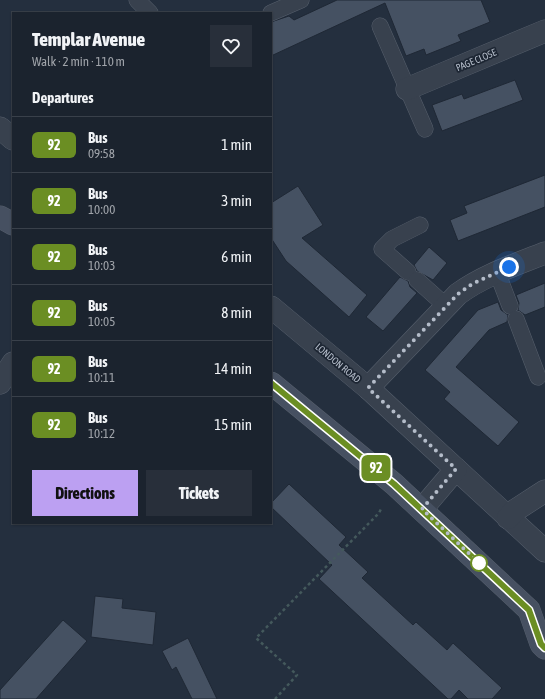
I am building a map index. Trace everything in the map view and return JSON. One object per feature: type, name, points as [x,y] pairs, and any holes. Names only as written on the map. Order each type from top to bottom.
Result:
[{"type":"main road","points":[[0,217],[12,223]]},
{"type":"main road","points":[[272,384],[394,484],[537,612],[541,644],[545,648]]},
{"type":"street","name":"PAGE CLOSE","points":[[408,89],[545,31]]},
{"type":"street","points":[[0,128],[12,138]]},
{"type":"street","points":[[368,388],[446,306],[472,284],[497,272],[545,253]]},
{"type":"street","name":"LONDON ROAD","points":[[272,308],[368,388],[545,551]]},
{"type":"street","points":[[0,383],[12,365]]},
{"type":"street","points":[[422,509],[456,469]]},
{"type":"street","points":[[508,518],[514,511],[545,491]]},
{"type":"lane","points":[[137,0],[149,12]]},
{"type":"lane","points":[[272,12],[301,0]]},
{"type":"lane","points":[[380,26],[425,129]]},
{"type":"lane","points":[[420,226],[392,239],[382,249],[446,306]]},
{"type":"lane","points":[[497,272],[538,378]]},
{"type":"path","points":[[275,699],[297,675],[256,638],[379,513],[394,484]]},
{"type":"building","points":[[337,0],[481,0],[490,22],[458,35],[461,41],[426,55],[424,49],[406,56],[385,3],[272,56],[272,22],[289,16],[294,20]]},
{"type":"building","points":[[515,80],[523,100],[442,131],[432,105],[462,94],[464,99]]},
{"type":"building","points":[[545,175],[545,207],[458,241],[450,220],[467,213],[464,206]]},
{"type":"building","points":[[298,186],[323,225],[302,238],[367,295],[349,317],[286,261],[272,240],[272,202]]},
{"type":"building","points":[[429,247],[447,263],[433,280],[417,271],[414,265]]},
{"type":"building","points":[[400,277],[408,281],[410,287],[417,293],[383,331],[366,317]]},
{"type":"building","points":[[545,283],[545,307],[525,315],[518,310],[519,303],[516,295]]},
{"type":"building","points":[[498,302],[501,310],[508,315],[507,322],[489,330],[456,367],[519,422],[498,446],[444,399],[450,392],[425,370],[478,310]]},
{"type":"building","points":[[289,484],[346,537],[339,545],[368,572],[362,578],[413,625],[416,622],[447,650],[453,643],[502,688],[492,699],[468,699],[459,690],[451,699],[448,699],[319,579],[332,565],[272,508],[272,502]]},
{"type":"building","points":[[95,596],[123,599],[122,608],[156,612],[153,645],[91,637]]},
{"type":"building","points":[[63,620],[87,641],[36,699],[0,699],[0,690]]},
{"type":"building","points":[[188,638],[217,699],[192,699],[176,667],[172,670],[162,651]]},
{"type":"bus line","name":"92","points":[[272,384],[298,403],[394,484],[529,610],[541,644],[545,648]]},
{"type":"route","points":[[479,563],[422,509],[456,469],[368,388],[458,294],[472,284],[509,267]]}]
